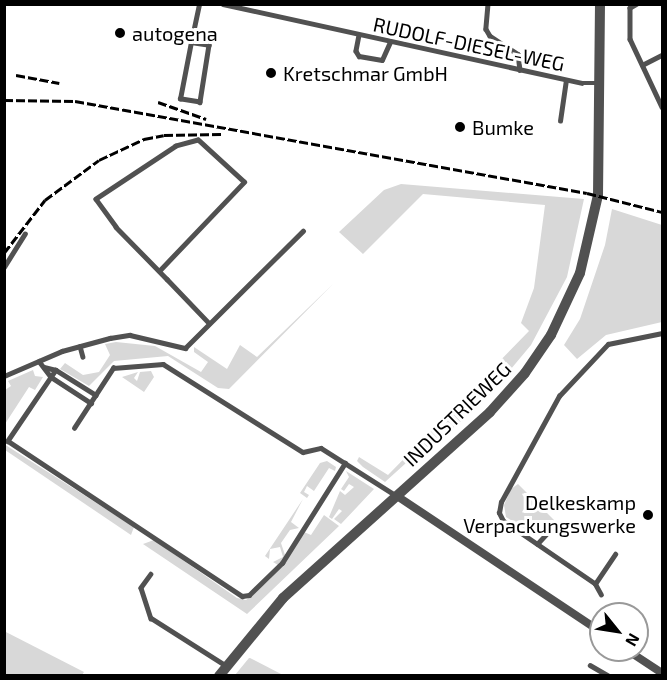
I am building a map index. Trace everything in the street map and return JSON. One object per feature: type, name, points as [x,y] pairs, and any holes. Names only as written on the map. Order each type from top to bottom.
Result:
[{"type":"street","name":"INDUSTRIEWEG","points":[[219,675],[282,598],[397,496],[516,385],[563,313],[580,273],[598,195],[600,4]]},
{"type":"street","points":[[397,496],[589,624]]},
{"type":"street","points":[[646,662],[663,673]]},
{"type":"lane","points":[[191,42],[209,45],[200,102],[180,99],[191,42],[199,4]]},
{"type":"lane","points":[[488,4],[486,28],[490,36],[518,54],[520,70]]},
{"type":"lane","points":[[637,4],[630,6],[630,39],[663,107]]},
{"type":"lane","name":"RUDOLF-DIESEL-WEG","points":[[226,6],[566,80],[599,83]]},
{"type":"lane","points":[[622,14],[630,14]]},
{"type":"lane","points":[[359,36],[356,51],[359,56],[382,60],[390,42]]},
{"type":"lane","points":[[642,65],[663,55]]},
{"type":"lane","points":[[560,121],[566,80]]},
{"type":"lane","points":[[159,271],[244,182],[198,140],[176,146],[96,199],[116,227],[209,323]]},
{"type":"lane","points":[[4,376],[80,346],[130,336],[178,348],[190,345],[209,323],[303,231]]},
{"type":"lane","points":[[4,267],[26,234]]},
{"type":"lane","points":[[601,595],[595,584],[503,521],[499,513],[501,502],[559,396],[608,344],[663,333]]},
{"type":"lane","points":[[80,346],[83,357]]},
{"type":"lane","points":[[39,361],[51,377],[90,403]]},
{"type":"lane","points":[[74,428],[113,368],[163,364],[303,452],[321,448],[397,496]]},
{"type":"lane","points":[[44,367],[56,370],[96,395]]},
{"type":"lane","points":[[56,370],[8,441],[242,596],[249,595],[282,563],[345,463]]},
{"type":"lane","points":[[537,544],[548,532]]},
{"type":"lane","points":[[595,584],[615,554]]},
{"type":"lane","points":[[151,573],[141,588],[151,618],[225,666]]},
{"type":"lane","points":[[590,665],[609,675]]},
{"type":"shaded area","points":[[401,184],[584,199],[567,277],[531,345],[486,399],[415,462],[406,463],[385,482],[363,467],[357,461],[359,457],[388,475],[529,331],[521,323],[534,288],[545,205],[423,194],[363,254],[339,232],[384,190]]},
{"type":"shaded area","points":[[612,209],[662,225],[662,322],[606,335],[577,359],[564,345],[580,319],[605,245]]},
{"type":"shaded area","points":[[333,284],[229,389],[218,388],[168,356],[114,361],[89,386],[60,369],[65,363],[83,375],[99,372],[110,355],[105,344],[116,342],[155,346],[201,372],[208,362],[194,352],[194,347],[227,369],[240,345],[257,357]]},
{"type":"shaded area","points":[[33,370],[35,376],[43,377],[35,390],[29,387],[5,424],[5,390],[11,386],[8,381]]},
{"type":"shaded area","points":[[151,371],[154,377],[144,392],[122,377],[138,372],[134,378],[137,381],[140,372]]},
{"type":"shaded area","points":[[4,444],[134,527],[131,535],[5,450]]},
{"type":"shaded area","points":[[327,461],[336,467],[335,471],[329,468],[314,491],[307,486],[304,492],[309,495],[307,498],[300,493],[320,463]]},
{"type":"shaded area","points":[[346,471],[374,489],[341,524],[334,519],[342,511],[339,509],[332,519],[329,517],[340,491],[345,495],[354,487],[349,484],[344,491],[341,489],[349,477]]},
{"type":"shaded area","points":[[518,484],[555,521],[536,536],[506,517],[504,505],[511,489]]},
{"type":"shaded area","points":[[303,499],[291,522],[299,528],[290,530],[281,543],[285,555],[278,565],[273,562],[283,557],[280,547],[270,549],[269,559],[265,556]]},
{"type":"shaded area","points":[[324,515],[339,526],[247,614],[143,544],[154,540],[237,598],[246,600],[270,579],[304,532],[311,535]]},
{"type":"shaded area","points":[[4,631],[84,672],[82,675],[5,675]]},
{"type":"shaded area","points":[[250,658],[283,675],[235,675]]},
{"type":"railway","points":[[16,75],[59,83]]},
{"type":"railway","points":[[4,100],[75,101],[587,193],[662,212]]},
{"type":"railway","points":[[158,102],[206,119]]},
{"type":"railway","points":[[4,253],[45,200],[99,160],[144,139],[164,135],[221,134]]},
{"type":"place","name":"autogena","points":[[120,33]]},
{"type":"place","name":"Kretschmar GmbH","points":[[271,73]]},
{"type":"place","name":"Bumke","points":[[460,127]]},
{"type":"place","name":"Delkeskamp Verpackungswerke","points":[[648,515]]}]
